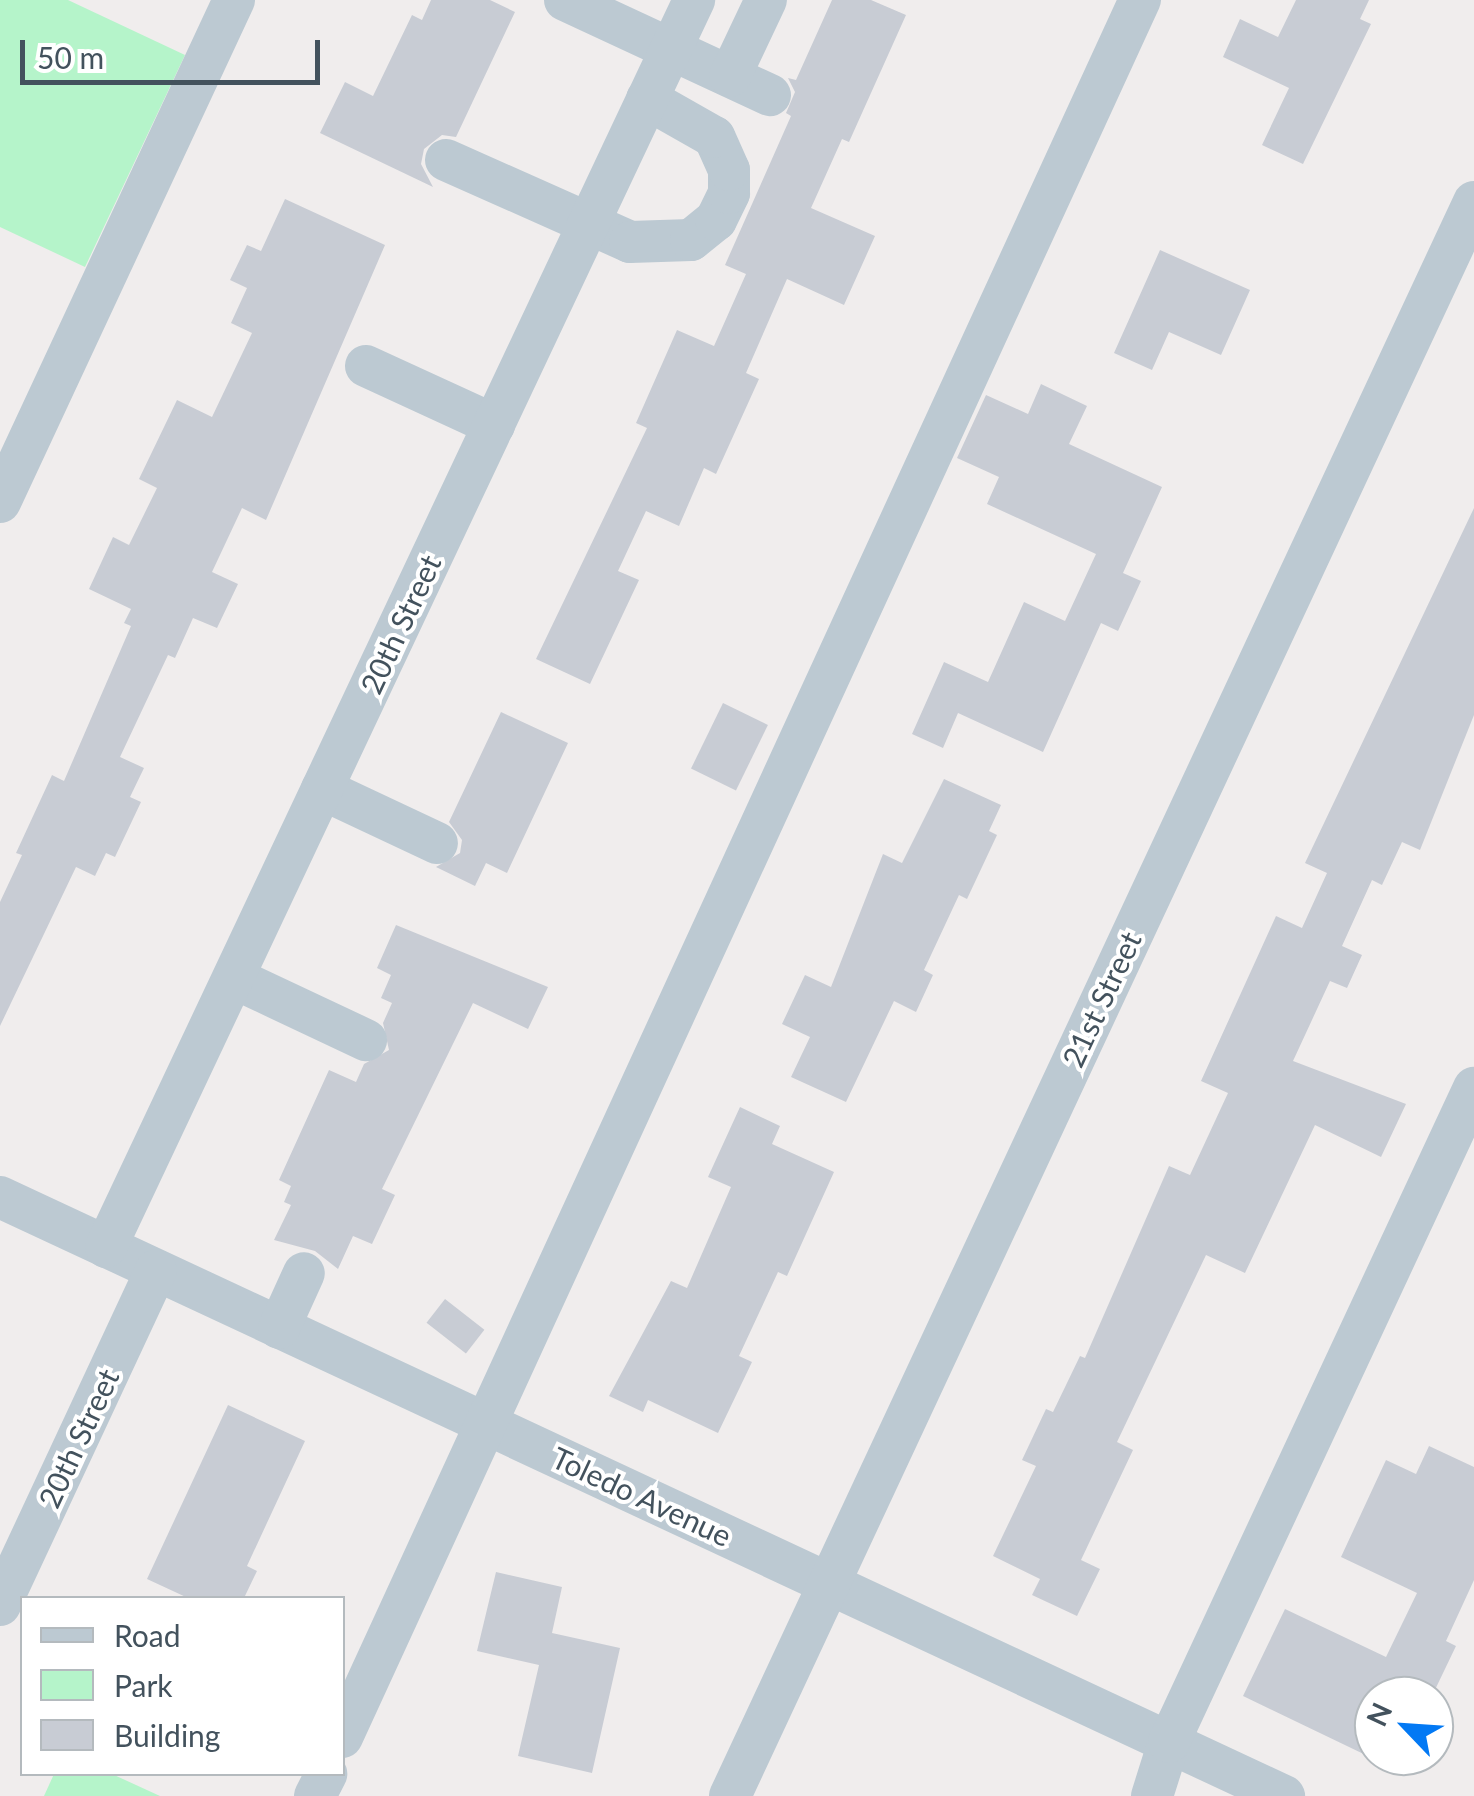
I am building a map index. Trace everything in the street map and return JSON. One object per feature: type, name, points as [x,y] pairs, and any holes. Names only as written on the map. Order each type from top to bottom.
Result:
[{"type":"street","points":[[0,502],[234,0]]},
{"type":"street","points":[[565,0],[770,94]]},
{"type":"street","name":"20th Street","points":[[106,1248],[694,0]]},
{"type":"street","points":[[730,76],[766,0]]},
{"type":"street","points":[[345,1731],[1140,0]]},
{"type":"street","points":[[446,160],[587,227],[642,246],[690,240],[716,220],[729,193],[728,170],[714,138],[647,98]]},
{"type":"street","name":"21st Street","points":[[730,1796],[1474,202]]},
{"type":"street","points":[[366,366],[494,425]]},
{"type":"street","points":[[322,790],[437,843]]},
{"type":"street","points":[[234,978],[366,1040]]},
{"type":"street","points":[[1152,1796],[1169,1742],[1474,1088]]},
{"type":"street","name":"Toledo Avenue","points":[[0,1198],[1284,1796]]},
{"type":"street","name":"20th Street","points":[[0,1605],[156,1270]]},
{"type":"street","points":[[279,1328],[304,1273]]},
{"type":"green space","points":[[0,0],[68,0],[185,55],[85,267],[0,227]]},
{"type":"green space","points":[[53,1776],[116,1776],[160,1796],[44,1796]]},
{"type":"building","points":[[431,0],[490,0],[515,12],[456,137],[442,135],[424,149],[421,164],[433,187],[320,133],[345,82],[373,96],[412,15],[422,20]]},
{"type":"building","points":[[832,0],[871,0],[906,15],[849,142],[842,139],[811,208],[875,236],[844,305],[787,279],[746,373],[759,379],[716,474],[704,468],[679,526],[646,511],[618,571],[639,580],[590,684],[536,659],[647,428],[636,423],[677,330],[714,346],[746,274],[725,265],[791,116],[786,113],[795,92],[788,78],[796,80]]},
{"type":"building","points":[[1296,0],[1369,0],[1360,19],[1371,24],[1303,164],[1262,145],[1289,88],[1223,57],[1240,19],[1278,37]]},
{"type":"building","points":[[285,199],[385,245],[266,520],[242,508],[212,572],[238,584],[217,628],[193,618],[175,658],[168,655],[120,757],[144,768],[130,797],[141,802],[115,857],[106,853],[95,876],[76,867],[0,1026],[0,902],[22,855],[16,853],[52,775],[64,781],[131,626],[124,623],[131,609],[89,589],[113,537],[129,545],[157,488],[139,479],[177,400],[212,417],[252,333],[231,323],[247,288],[230,280],[247,245],[261,251]]},
{"type":"building","points":[[1160,250],[1250,290],[1221,355],[1169,332],[1152,370],[1114,353]]},
{"type":"building","points":[[1041,384],[1087,406],[1069,444],[1162,487],[1123,573],[1141,581],[1118,631],[1101,623],[1043,752],[958,713],[943,748],[912,734],[944,662],[988,682],[1024,602],[1065,621],[1096,554],[987,504],[999,477],[957,458],[986,395],[1028,414]]},
{"type":"building","points":[[1474,508],[1474,715],[1420,850],[1402,842],[1382,885],[1372,880],[1342,946],[1362,955],[1347,988],[1330,981],[1293,1061],[1406,1104],[1381,1157],[1315,1125],[1245,1273],[1206,1255],[1117,1442],[1133,1450],[1081,1560],[1100,1569],[1077,1616],[1032,1595],[1040,1579],[993,1556],[1036,1466],[1022,1460],[1046,1409],[1053,1412],[1080,1356],[1085,1358],[1169,1166],[1190,1175],[1228,1093],[1201,1081],[1276,916],[1302,928],[1327,873],[1305,863]]},
{"type":"building","points":[[723,703],[768,725],[736,791],[691,769]]},
{"type":"building","points":[[501,712],[568,743],[507,873],[486,863],[475,886],[436,867],[460,853],[462,840],[449,822]]},
{"type":"building","points":[[944,779],[1001,805],[989,831],[997,835],[967,899],[959,895],[924,970],[933,975],[916,1012],[894,1001],[846,1102],[791,1077],[810,1037],[782,1024],[805,975],[831,987],[883,854],[902,863]]},
{"type":"building","points":[[396,925],[548,987],[528,1029],[473,1003],[382,1189],[395,1195],[372,1244],[353,1236],[338,1269],[315,1251],[274,1240],[291,1205],[284,1202],[291,1186],[279,1180],[329,1070],[356,1082],[364,1064],[389,1050],[383,1023],[392,1003],[381,998],[391,975],[377,968]]},
{"type":"building","points":[[740,1107],[780,1126],[772,1144],[834,1172],[787,1276],[778,1272],[739,1356],[752,1362],[718,1433],[648,1400],[643,1412],[609,1396],[671,1281],[687,1288],[731,1187],[708,1177]]},
{"type":"building","points":[[445,1299],[484,1330],[466,1353],[427,1323]]},
{"type":"building","points":[[228,1405],[305,1441],[247,1566],[257,1571],[245,1596],[184,1596],[147,1579]]},
{"type":"building","points":[[1429,1446],[1474,1467],[1474,1580],[1446,1641],[1456,1646],[1442,1676],[1354,1676],[1354,1749],[1243,1696],[1285,1609],[1386,1657],[1417,1593],[1341,1557],[1386,1460],[1416,1474]]},
{"type":"building","points":[[496,1572],[562,1587],[552,1633],[620,1648],[592,1773],[518,1756],[539,1665],[477,1651]]}]
